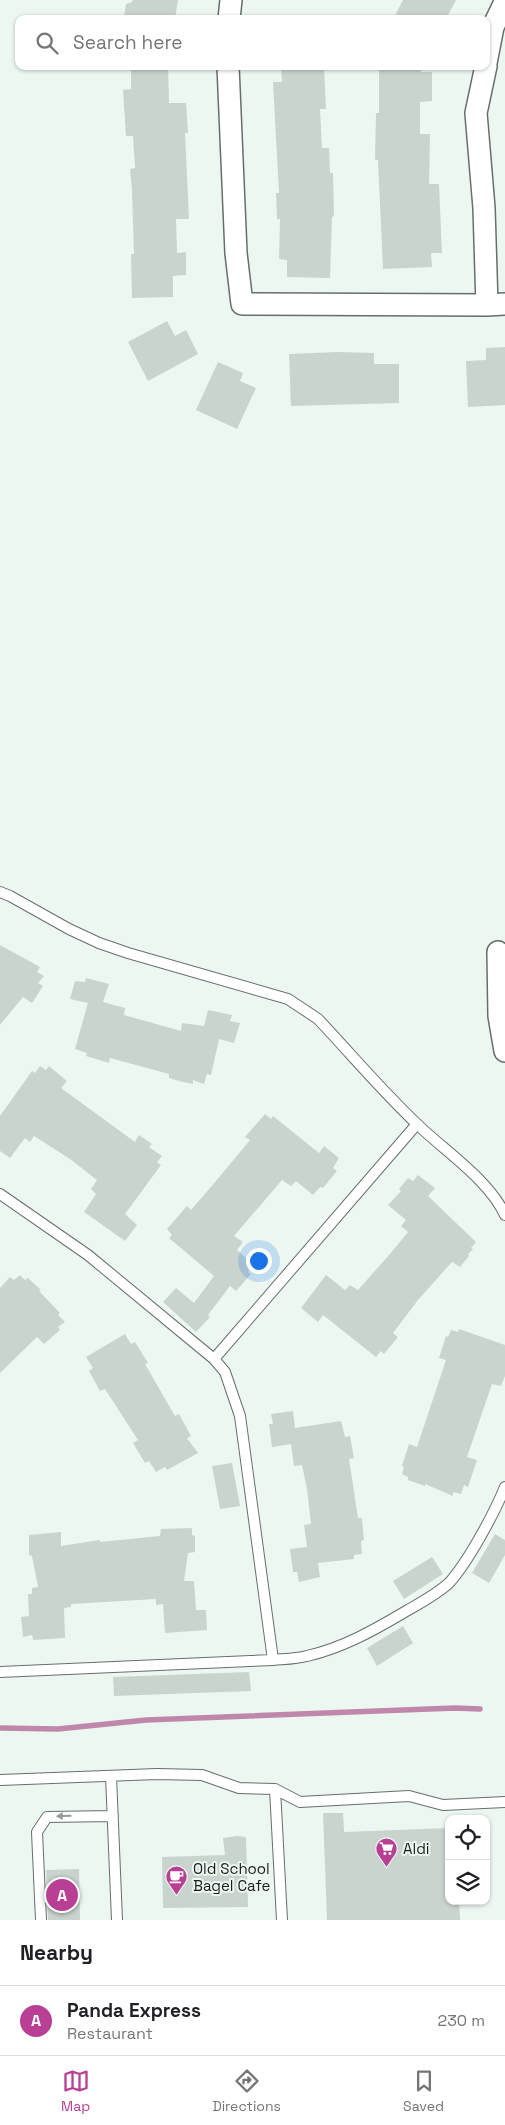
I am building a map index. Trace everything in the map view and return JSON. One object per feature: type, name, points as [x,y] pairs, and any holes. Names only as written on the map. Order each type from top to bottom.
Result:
[{"type":"street","points":[[230,15],[232,0]]},
{"type":"street","points":[[490,46],[494,27],[505,2]]},
{"type":"street","points":[[228,70],[236,253],[242,304],[496,305],[484,208],[476,113],[485,70]]},
{"type":"street","points":[[498,952],[502,997],[501,1031],[505,1051]]},
{"type":"lane","points":[[0,892],[69,928],[128,954],[288,999],[318,1019],[417,1124],[487,1188],[500,1204],[505,1215]]},
{"type":"lane","points":[[214,1358],[417,1124]]},
{"type":"lane","points":[[2,1199],[88,1255],[214,1358],[225,1372],[240,1416],[273,1660]]},
{"type":"lane","points":[[0,1672],[273,1660],[306,1657],[338,1647],[385,1624],[448,1584],[458,1572],[496,1507],[505,1487]]},
{"type":"lane","points":[[0,1780],[202,1775],[239,1788],[275,1789],[300,1802],[409,1796],[443,1805],[505,1802]]},
{"type":"lane","points":[[111,1776],[118,1920]]},
{"type":"lane","points":[[275,1789],[282,1920]]},
{"type":"lane","points":[[41,1920],[37,1832],[47,1816],[113,1816]]},
{"type":"building","points":[[133,0],[178,0],[176,15],[124,15],[126,4]]},
{"type":"building","points":[[403,0],[456,0],[448,15],[395,15]]},
{"type":"building","points":[[131,70],[168,70],[169,103],[186,103],[188,133],[185,133],[189,219],[176,219],[177,253],[186,252],[186,275],[173,276],[173,297],[132,298],[131,254],[134,254],[130,169],[135,168],[133,136],[126,136],[123,90],[131,89]]},
{"type":"building","points":[[281,70],[324,70],[326,109],[320,109],[322,148],[329,148],[330,173],[333,173],[334,216],[332,217],[330,278],[287,277],[287,260],[279,259],[280,219],[277,219],[276,193],[279,193],[273,82],[282,82]]},
{"type":"building","points":[[379,70],[421,70],[421,72],[432,72],[432,101],[420,102],[420,134],[430,134],[429,184],[439,184],[442,253],[431,253],[432,267],[383,269],[378,160],[375,160],[376,113],[379,113]]},
{"type":"building","points":[[167,321],[175,336],[186,330],[198,354],[148,381],[128,342]]},
{"type":"building","points":[[505,347],[505,405],[468,407],[466,361],[486,360],[486,348]]},
{"type":"building","points":[[374,353],[374,364],[399,364],[399,403],[291,406],[289,354]]},
{"type":"building","points":[[218,362],[243,373],[240,381],[256,388],[237,429],[196,410]]},
{"type":"building","points":[[0,945],[40,967],[37,972],[44,976],[38,983],[43,986],[32,1003],[23,997],[0,1025]]},
{"type":"building","points":[[86,978],[109,984],[103,1002],[125,1008],[124,1015],[181,1031],[182,1023],[204,1026],[208,1010],[232,1015],[230,1021],[240,1023],[234,1043],[219,1039],[211,1075],[207,1074],[204,1084],[193,1080],[193,1084],[179,1081],[169,1078],[169,1074],[110,1058],[109,1063],[86,1056],[87,1053],[75,1049],[88,1003],[70,999],[75,981],[85,982]]},
{"type":"building","points":[[40,1066],[46,1070],[49,1066],[67,1081],[61,1088],[135,1142],[139,1135],[152,1144],[149,1147],[162,1156],[157,1162],[161,1165],[125,1214],[137,1225],[125,1241],[84,1212],[96,1194],[91,1189],[97,1180],[70,1159],[34,1136],[30,1142],[25,1138],[10,1158],[0,1151],[0,1116],[32,1071],[35,1073]]},
{"type":"building","points":[[265,1114],[271,1119],[273,1116],[319,1153],[324,1146],[339,1158],[333,1168],[337,1171],[323,1188],[320,1187],[313,1195],[296,1181],[291,1186],[282,1180],[234,1236],[243,1242],[237,1250],[254,1265],[248,1272],[251,1274],[236,1291],[230,1286],[208,1315],[210,1317],[196,1332],[163,1302],[176,1288],[194,1303],[214,1276],[169,1238],[172,1235],[167,1229],[187,1206],[191,1210],[216,1181],[250,1140],[245,1137]]},
{"type":"building","points":[[418,1175],[435,1188],[428,1196],[476,1242],[468,1254],[469,1256],[460,1267],[452,1262],[418,1300],[393,1333],[398,1337],[384,1354],[381,1351],[376,1357],[323,1315],[318,1322],[301,1308],[326,1275],[345,1290],[350,1285],[358,1290],[390,1254],[408,1232],[401,1226],[406,1220],[388,1205],[401,1191],[399,1189],[408,1178],[413,1181]]},
{"type":"building","points":[[20,1275],[25,1280],[28,1278],[41,1290],[39,1291],[60,1313],[58,1315],[65,1322],[58,1327],[60,1330],[44,1344],[37,1337],[0,1373],[0,1288],[10,1277],[14,1280]]},
{"type":"building","points":[[459,1329],[505,1345],[505,1376],[501,1386],[492,1384],[467,1457],[477,1460],[468,1487],[464,1485],[461,1494],[453,1492],[453,1496],[425,1484],[425,1486],[408,1480],[408,1477],[402,1474],[404,1467],[402,1466],[409,1444],[417,1447],[446,1360],[439,1358],[446,1336],[448,1337],[451,1330],[458,1332]]},
{"type":"building","points":[[125,1334],[131,1344],[135,1342],[148,1363],[145,1364],[175,1416],[179,1414],[191,1436],[187,1438],[198,1453],[167,1470],[165,1467],[156,1472],[149,1461],[145,1463],[133,1443],[138,1440],[105,1389],[100,1391],[89,1371],[93,1368],[86,1357]]},
{"type":"building","points":[[293,1411],[295,1428],[341,1421],[345,1437],[350,1436],[354,1458],[349,1459],[358,1518],[362,1518],[364,1540],[361,1541],[362,1554],[354,1555],[354,1559],[318,1563],[320,1577],[299,1582],[297,1572],[293,1572],[290,1549],[307,1547],[304,1525],[311,1524],[307,1489],[302,1465],[294,1466],[291,1444],[272,1447],[269,1424],[273,1424],[271,1414]]},
{"type":"building","points":[[232,1463],[240,1506],[220,1509],[212,1466]]},
{"type":"building","points":[[192,1528],[192,1535],[195,1536],[195,1552],[188,1553],[184,1581],[194,1581],[196,1610],[206,1610],[207,1630],[165,1633],[163,1604],[156,1605],[156,1599],[71,1604],[71,1607],[64,1608],[65,1638],[33,1640],[32,1635],[23,1637],[21,1617],[29,1616],[28,1594],[32,1594],[32,1588],[38,1587],[32,1556],[29,1555],[29,1535],[61,1532],[61,1546],[100,1540],[100,1542],[160,1536],[161,1529]]},
{"type":"building","points":[[495,1534],[505,1540],[505,1555],[489,1583],[472,1573]]},
{"type":"building","points":[[432,1557],[443,1574],[404,1599],[393,1581]]},
{"type":"building","points":[[403,1626],[413,1643],[377,1666],[367,1648]]},
{"type":"building","points":[[249,1672],[251,1691],[114,1696],[113,1677]]},
{"type":"building","name":"Aldi","points":[[323,1813],[343,1813],[344,1832],[445,1828],[445,1905],[459,1905],[460,1920],[327,1920]]},
{"type":"building","points":[[246,1837],[248,1907],[163,1908],[162,1857],[225,1855],[223,1838]]},
{"type":"building","points":[[79,1869],[80,1920],[48,1920],[46,1870]]},
{"type":"waterway","points":[[0,1728],[58,1729],[146,1720],[455,1708],[480,1709]]},
{"type":"place","name":"Aldi","points":[[387,1867]]},
{"type":"place","name":"Panda Express","points":[[62,1895]]},
{"type":"place","name":"Old School Bagel Cafe","points":[[177,1896]]}]
